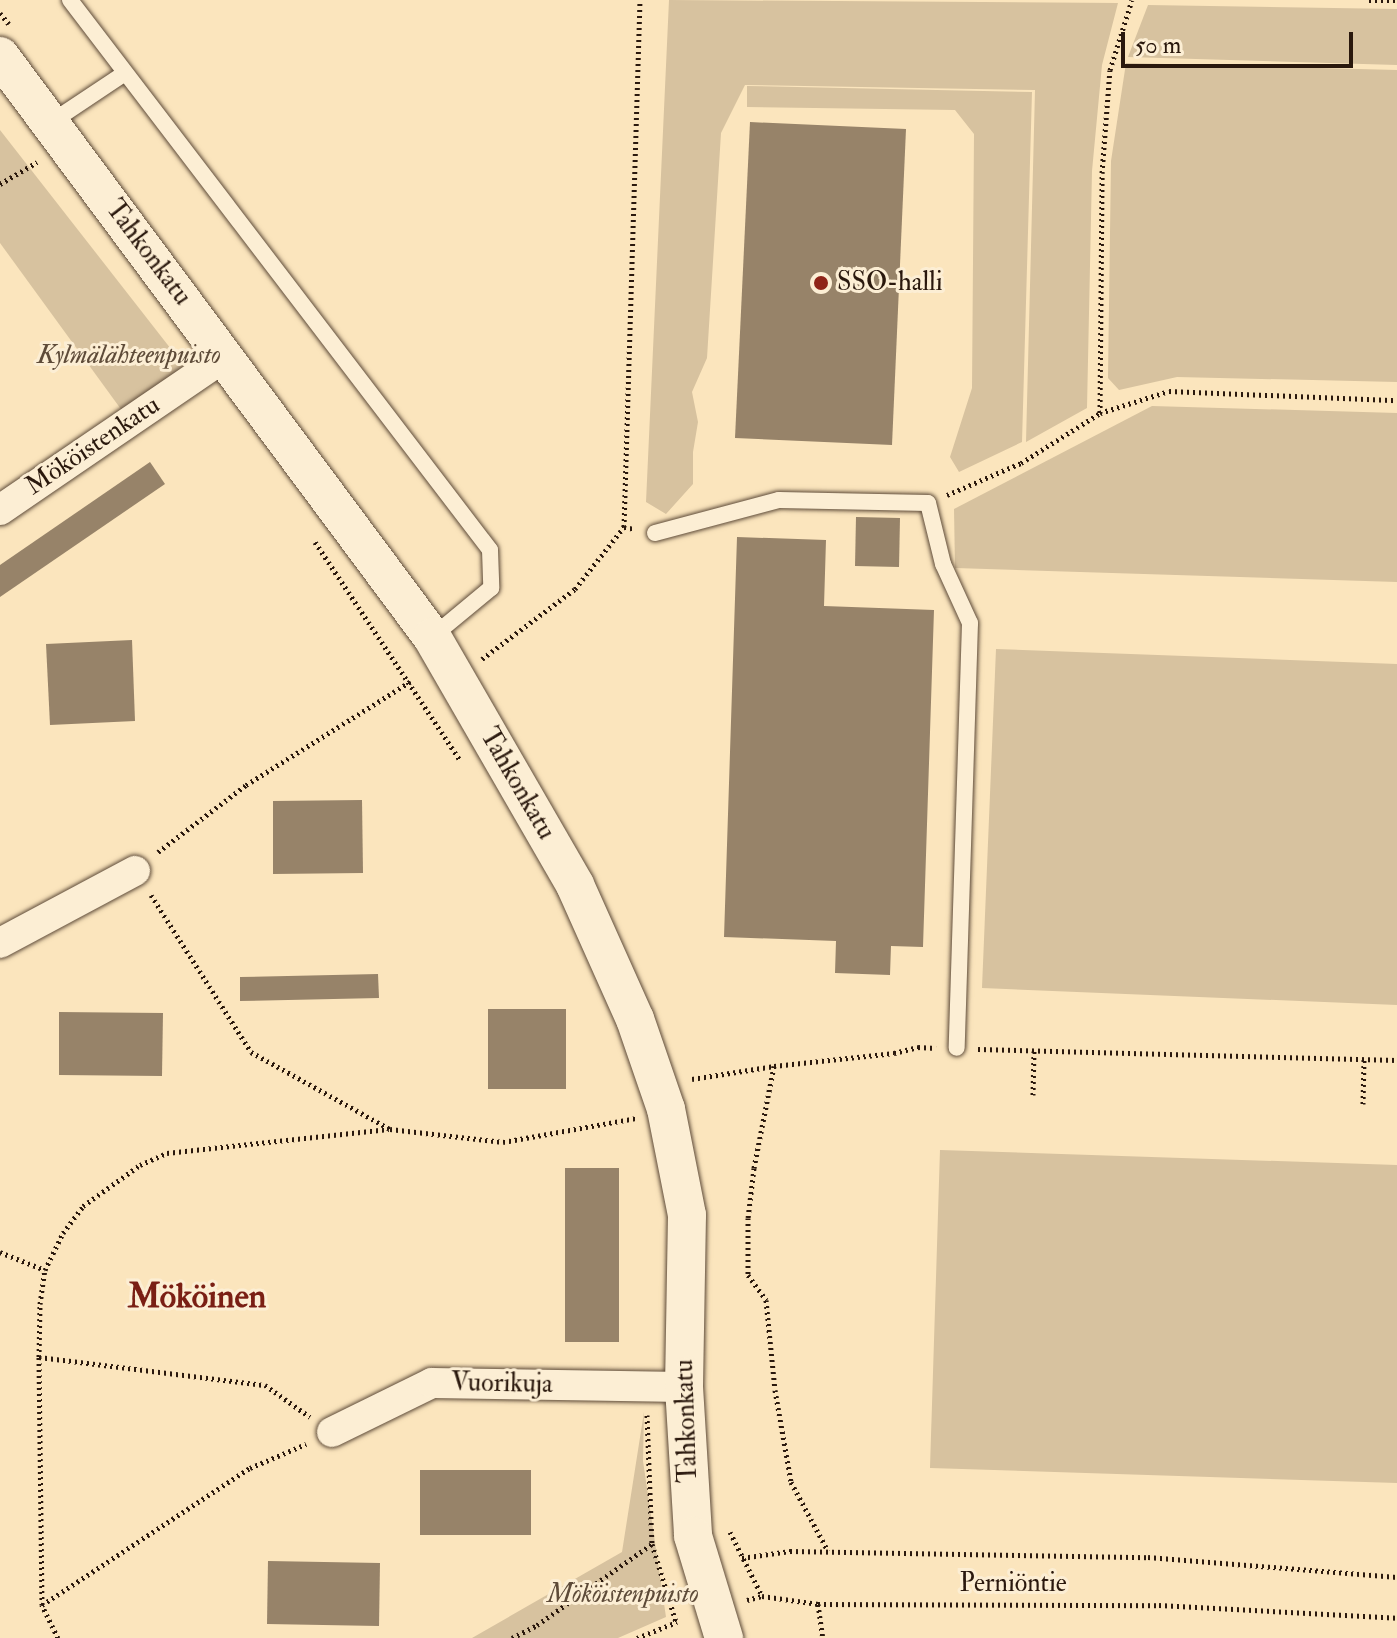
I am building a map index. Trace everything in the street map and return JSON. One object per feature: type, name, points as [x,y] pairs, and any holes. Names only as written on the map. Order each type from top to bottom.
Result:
[{"type":"street","name":"Tahkonkatu","points":[[0,56],[41,136],[226,356],[441,652],[575,885],[635,1019],[666,1109],[687,1215],[666,1386],[693,1536],[720,1624]]},
{"type":"street","name":"Mököistenkatu","points":[[0,510],[226,356]]},
{"type":"street","points":[[0,943],[135,871]]},
{"type":"street","name":"Vuorikuja","points":[[332,1432],[432,1383],[666,1386]]},
{"type":"lane","points":[[70,0],[490,550],[491,588],[441,652]]},
{"type":"lane","points":[[41,136],[125,73]]},
{"type":"lane","points":[[655,533],[779,500],[928,503],[943,564],[970,623],[957,1048]]},
{"type":"path","points":[[390,1129],[251,1052],[135,871],[246,785],[409,682],[441,652],[485,658],[575,589],[624,527],[640,0]]},
{"type":"path","points":[[1100,413],[1102,173],[1108,85],[1132,0]]},
{"type":"path","points":[[1369,0],[1397,0]]},
{"type":"path","points":[[0,184],[41,159],[41,136]]},
{"type":"path","points":[[928,503],[1021,463],[1100,413],[1169,391],[1397,400]]},
{"type":"path","points":[[624,527],[655,533]]},
{"type":"path","points":[[314,540],[460,761]]},
{"type":"path","points":[[692,1079],[774,1066],[894,1053],[918,1047],[1397,1060]]},
{"type":"path","points":[[1033,1095],[1034,1051]]},
{"type":"path","points":[[1363,1104],[1364,1059]]},
{"type":"path","points":[[774,1066],[754,1168],[748,1218],[748,1275],[766,1300],[775,1390],[791,1482],[829,1552]]},
{"type":"path","points":[[58,1638],[42,1605],[40,1304],[45,1270],[63,1233],[83,1206],[140,1165],[167,1153],[390,1129],[503,1142],[651,1116]]},
{"type":"path","points":[[0,1252],[45,1270]]},
{"type":"path","points":[[39,1357],[265,1385],[332,1432]]},
{"type":"path","points":[[666,1386],[647,1461],[652,1544],[676,1622]]},
{"type":"path","points":[[42,1605],[250,1468],[332,1432]]},
{"type":"path","points":[[512,1638],[537,1625],[652,1544]]},
{"type":"path","points":[[742,1558],[790,1551],[1148,1557],[1397,1577]]},
{"type":"path","name":"Perniöntie","points":[[637,1638],[676,1622],[720,1624],[762,1596],[818,1604],[1159,1605],[1397,1618]]},
{"type":"path","points":[[818,1604],[823,1638]]},
{"type":"green space","points":[[669,0],[1118,3],[1102,65],[1092,171],[1087,408],[1026,442],[1035,90],[745,85],[721,133],[707,358],[692,392],[698,422],[693,452],[693,484],[666,514],[646,502]]},
{"type":"green space","points":[[1148,5],[1397,9],[1397,65],[1128,57]]},
{"type":"green space","points":[[1126,63],[1397,70],[1397,382],[1177,377],[1119,390],[1108,378],[1111,161]]},
{"type":"green space","points":[[747,86],[1032,92],[1022,442],[959,472],[950,457],[972,388],[974,134],[955,110],[747,107]]},
{"type":"green space","name":"Kylmälähteenpuisto","points":[[0,130],[185,367],[123,412],[0,243]]},
{"type":"green space","points":[[1152,406],[1397,413],[1397,582],[955,568],[954,509]]},
{"type":"green space","points":[[996,649],[1397,664],[1397,1005],[982,988]]},
{"type":"green space","points":[[940,1150],[1397,1165],[1397,1483],[930,1468]]},
{"type":"green space","name":"Mököistenpuisto","points":[[644,1412],[643,1461],[666,1617],[618,1638],[472,1638],[622,1552]]},
{"type":"building","name":"SSO-halli","points":[[750,122],[906,129],[892,445],[735,438]]},
{"type":"building","points":[[150,462],[165,484],[0,597],[0,565]]},
{"type":"building","points":[[856,517],[900,518],[899,567],[855,566]]},
{"type":"building","points":[[737,537],[826,540],[824,606],[934,610],[923,947],[891,946],[890,975],[835,973],[836,941],[724,937]]},
{"type":"building","points":[[132,640],[135,721],[50,725],[46,644]]},
{"type":"building","points":[[362,800],[363,873],[273,874],[273,801]]},
{"type":"building","points":[[378,974],[379,998],[240,1001],[240,977]]},
{"type":"building","points":[[488,1009],[566,1009],[566,1089],[488,1089]]},
{"type":"building","points":[[59,1012],[163,1013],[162,1076],[59,1075]]},
{"type":"building","points":[[565,1168],[619,1168],[619,1342],[565,1342]]},
{"type":"building","points":[[420,1470],[531,1470],[531,1535],[420,1535]]},
{"type":"building","points":[[268,1561],[380,1563],[379,1626],[267,1624]]},
{"type":"place","name":"SSO-halli","points":[[821,283]]},
{"type":"district","name":"Mököinen","points":[[197,1297]]}]
